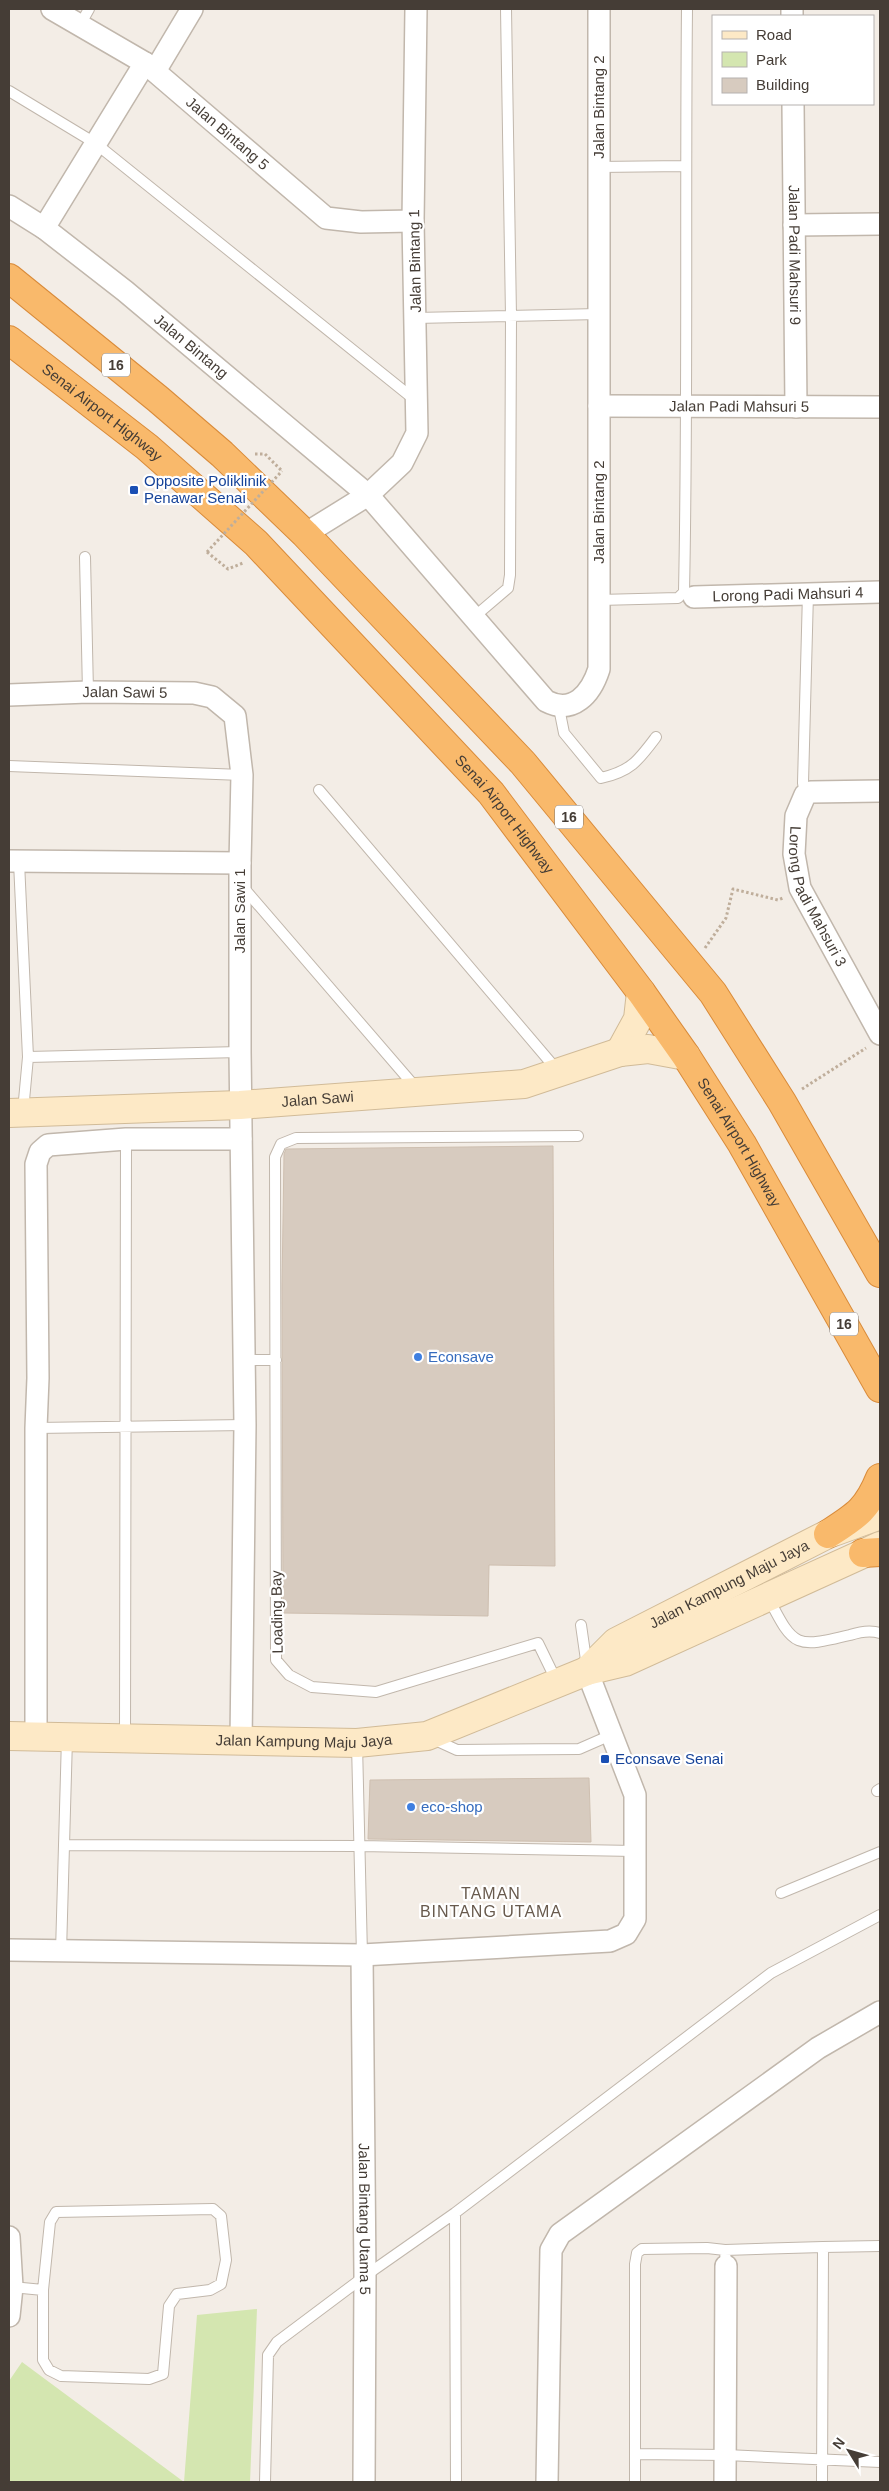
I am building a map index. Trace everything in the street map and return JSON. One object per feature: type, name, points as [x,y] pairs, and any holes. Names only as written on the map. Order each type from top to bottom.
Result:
[{"type":"highway","name":"16","points":[[9,278],[222,454],[305,534],[523,763],[713,993],[782,1102],[880,1272]]},
{"type":"highway","name":"Senai Airport Highway","points":[[9,340],[147,447],[266,553],[491,793],[686,1056],[742,1144],[880,1388]]},
{"type":"highway","points":[[828,1534],[859,1514],[875,1491],[880,1478]]},
{"type":"street","name":"Jalan Bintang 5","points":[[52,9],[84,17],[150,67],[326,218],[361,222],[413,221]]},
{"type":"street","points":[[44,228],[95,143],[192,9]]},
{"type":"street","name":"Jalan Bintang 1","points":[[305,534],[368,495],[402,463],[417,433],[418,402],[413,221],[416,9]]},
{"type":"street","name":"Jalan Bintang 2","points":[[559,708],[575,704],[595,683],[599,669],[599,9]]},
{"type":"street","name":"Jalan Padi Mahsuri 9","points":[[793,105],[796,407]]},
{"type":"street","name":"Jalan Bintang","points":[[9,206],[44,228],[125,291],[368,495]]},
{"type":"street","points":[[794,225],[880,224]]},
{"type":"street","name":"Jalan Padi Mahsuri 5","points":[[598,406],[880,407]]},
{"type":"street","points":[[368,495],[546,701],[559,708]]},
{"type":"street","name":"Lorong Padi Mahsuri 4","points":[[694,597],[880,592]]},
{"type":"street","name":"Jalan Sawi 5","points":[[9,695],[88,692],[194,693],[212,696],[235,716]]},
{"type":"street","name":"Jalan Sawi 1","points":[[235,716],[242,775],[240,1105],[245,1425],[241,1741]]},
{"type":"street","points":[[804,795],[810,792],[880,791]]},
{"type":"street","name":"Lorong Padi Mahsuri 3","points":[[804,795],[796,816],[794,854],[800,888],[876,1039]]},
{"type":"street","points":[[14,862],[240,873]]},
{"type":"street","points":[[620,1052],[638,1019],[640,992]]},
{"type":"street","name":"Jalan Sawi","points":[[16,1112],[240,1105],[524,1084],[620,1052],[648,1049],[686,1056]]},
{"type":"street","points":[[36,1737],[36,1428],[38,1378],[36,1164],[40,1152],[48,1145],[126,1139],[241,1139]]},
{"type":"street","name":"Jalan Kampung Maju Jaya","points":[[587,1671],[616,1642],[828,1534],[880,1514]]},
{"type":"street","name":"Jalan Kampung Maju Jaya","points":[[9,1736],[357,1743],[427,1736],[587,1671],[625,1662],[874,1550]]},
{"type":"street","points":[[9,1950],[362,1955],[610,1941],[626,1934],[635,1919],[635,1795],[587,1671]]},
{"type":"street","name":"Jalan Bintang Utama 5","points":[[362,1955],[365,2276],[364,2482]]},
{"type":"street","points":[[547,2482],[551,2250],[560,2234],[818,2048],[880,2015]]},
{"type":"street","points":[[9,2237],[12,2287],[9,2316]]},
{"type":"street","points":[[725,2258],[725,2482]]},
{"type":"lane","points":[[474,617],[508,588],[510,316],[506,9]]},
{"type":"lane","points":[[599,600],[678,598],[684,592],[687,407],[685,166],[687,9]]},
{"type":"lane","points":[[9,90],[95,143],[418,402]]},
{"type":"lane","points":[[598,167],[685,166]]},
{"type":"lane","points":[[416,318],[599,314]]},
{"type":"lane","points":[[85,557],[88,692]]},
{"type":"lane","points":[[804,795],[808,594]]},
{"type":"lane","points":[[559,708],[564,733],[601,778],[622,773],[638,761],[656,737]]},
{"type":"lane","points":[[9,766],[242,775]]},
{"type":"lane","points":[[319,790],[559,1073]]},
{"type":"lane","points":[[14,862],[28,1057],[16,1112]]},
{"type":"lane","points":[[240,873],[419,1092]]},
{"type":"lane","points":[[28,1057],[240,1052]]},
{"type":"lane","points":[[244,1360],[276,1360],[275,1158],[277,1150],[286,1140],[296,1138],[578,1136]]},
{"type":"lane","points":[[125,1739],[126,1139]]},
{"type":"lane","name":"Loading Bay","points":[[276,1360],[276,1660],[289,1675],[312,1687],[376,1692],[538,1643],[557,1683]]},
{"type":"lane","points":[[36,1428],[245,1425]]},
{"type":"lane","points":[[768,1598],[784,1629],[793,1639],[809,1644],[858,1632],[880,1633]]},
{"type":"lane","points":[[582,1626],[587,1671]]},
{"type":"lane","points":[[427,1736],[457,1750],[580,1749],[611,1735]]},
{"type":"lane","points":[[61,1952],[67,1738]]},
{"type":"lane","points":[[357,1743],[362,1955]]},
{"type":"lane","points":[[64,1845],[360,1846],[635,1851]]},
{"type":"lane","points":[[781,1893],[880,1852]]},
{"type":"lane","points":[[265,2482],[268,2355],[277,2342],[365,2276],[455,2213],[771,1973],[880,1915]]},
{"type":"lane","points":[[213,2209],[221,2216],[226,2260],[221,2284],[210,2290],[177,2294],[169,2306],[164,2374],[149,2379],[114,2379],[61,2376],[48,2370],[43,2360],[43,2290],[50,2222],[56,2212],[213,2209]]},
{"type":"lane","points":[[455,2213],[456,2482]]},
{"type":"lane","points":[[635,2482],[636,2253],[642,2249],[707,2248],[725,2258],[823,2247],[880,2246]]},
{"type":"lane","points":[[822,2482],[823,2247]]},
{"type":"lane","points":[[12,2287],[43,2290]]},
{"type":"lane","points":[[635,2454],[823,2458],[880,2462]]},
{"type":"path","points":[[266,553],[228,570],[207,552],[282,471]]},
{"type":"path","points":[[690,963],[708,945],[726,918],[733,889],[778,900],[800,888]]},
{"type":"path","points":[[782,1102],[876,1039]]},
{"type":"green space","points":[[257,2309],[250,2482],[184,2482],[197,2315]]},
{"type":"green space","points":[[22,2362],[184,2482],[9,2482],[9,2381]]},
{"type":"building","name":"Econsave","points":[[553,1146],[555,1566],[489,1565],[488,1616],[283,1613],[282,1286],[284,1154],[286,1149]]},
{"type":"building","points":[[589,1778],[591,1842],[368,1839],[370,1780]]},
{"type":"place","name":"Opposite Poliklinik Penawar Senai","points":[[134,490]]},
{"type":"place","name":"Econsave","points":[[418,1357]]},
{"type":"place","name":"Econsave Senai","points":[[605,1759]]},
{"type":"place","name":"eco-shop","points":[[411,1807]]},
{"type":"district","name":"TAMAN BINTANG UTAMA","points":[[491,1902]]}]
